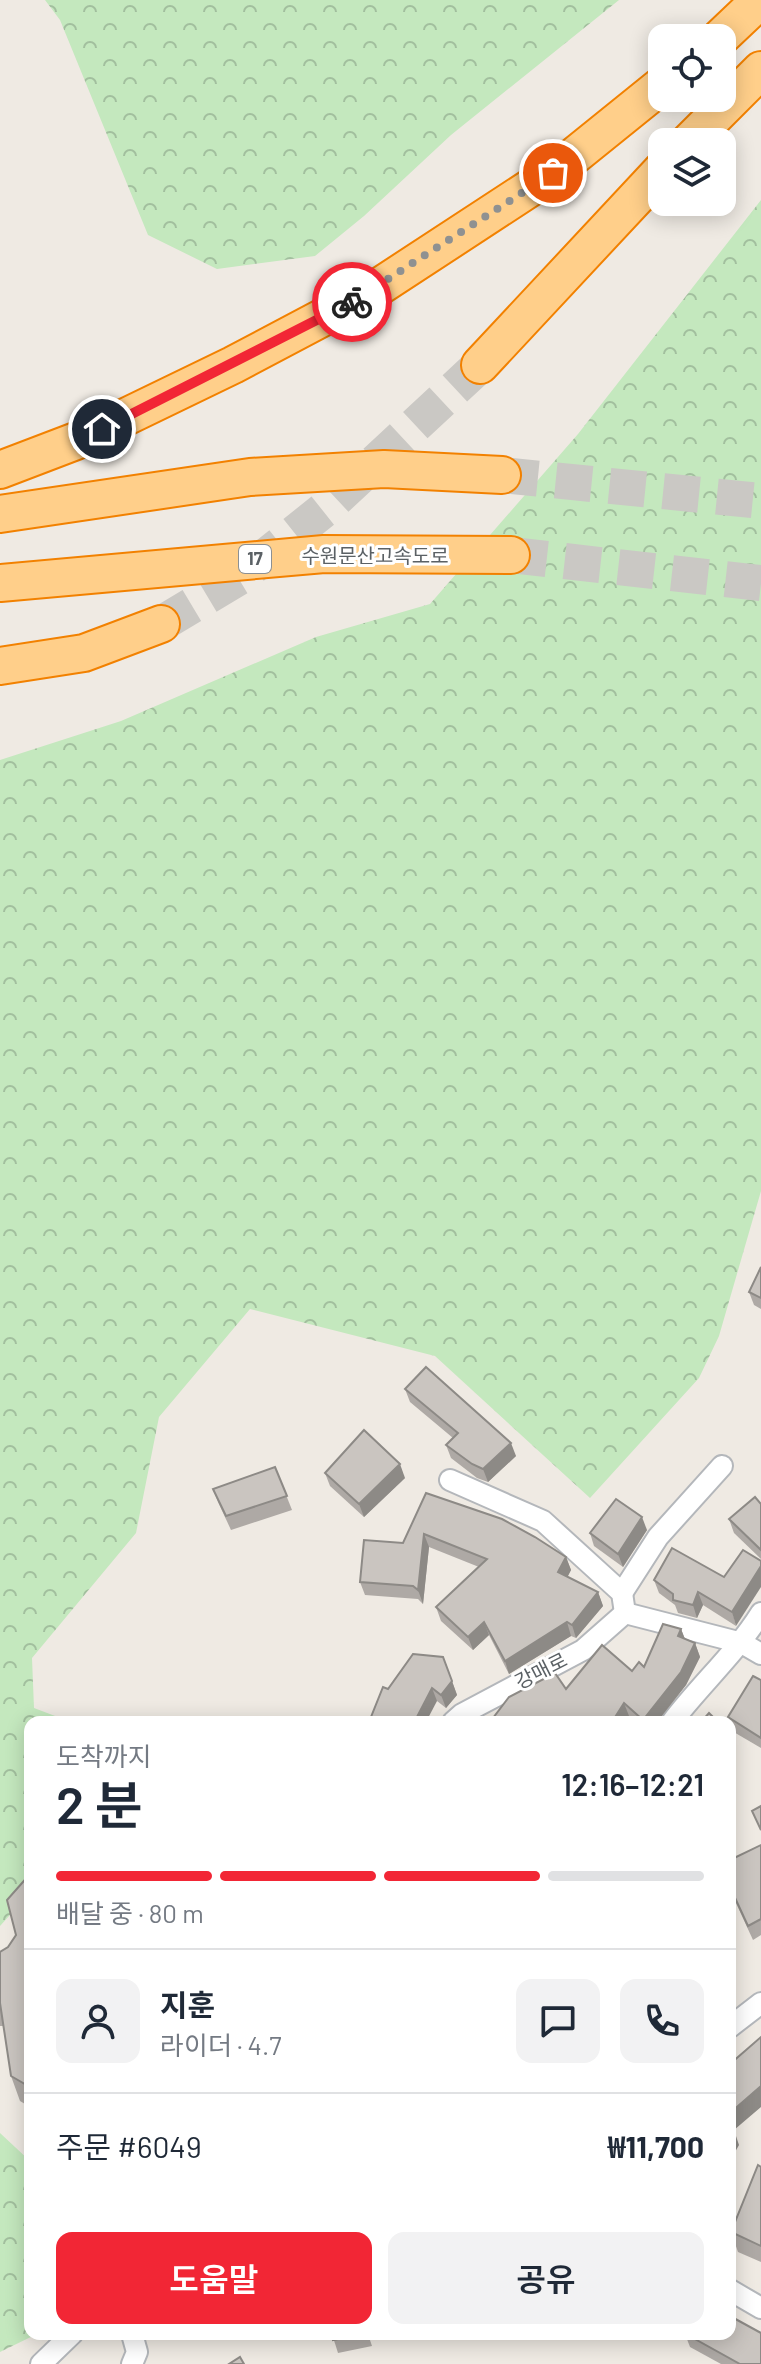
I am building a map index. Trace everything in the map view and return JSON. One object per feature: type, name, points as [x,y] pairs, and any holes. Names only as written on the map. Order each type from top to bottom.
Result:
[{"type":"highway","points":[[735,24],[760,0]]},
{"type":"highway","points":[[703,128],[761,70]]},
{"type":"highway","points":[[0,470],[76,441],[219,372],[371,292],[553,173],[648,96]]},
{"type":"highway","points":[[480,365],[648,185]]},
{"type":"highway","points":[[0,514],[250,477],[384,469],[502,475]]},
{"type":"highway","name":"수원문산고속도로","points":[[0,583],[324,554],[511,555]]},
{"type":"highway","points":[[0,666],[84,653],[161,624]]},
{"type":"street","name":"강매로","points":[[460,1716],[583,1650],[624,1603],[658,1537],[722,1466]]},
{"type":"street","points":[[450,1480],[543,1521],[624,1603],[742,1643],[761,1654]]},
{"type":"street","points":[[677,1716],[698,1688],[742,1643],[761,1613]]},
{"type":"street","points":[[736,2022],[761,2003]]},
{"type":"street","points":[[736,2293],[761,2308]]},
{"type":"street","points":[[41,2364],[65,2340]]},
{"type":"street","points":[[132,2364],[137,2352],[134,2340]]},
{"type":"green space","points":[[45,0],[619,0],[451,135],[364,216],[315,256],[217,269],[148,235],[60,20]]},
{"type":"green space","points":[[761,200],[761,1191],[719,1336],[699,1378],[590,1498],[435,1356],[250,1309],[159,1417],[136,1533],[32,1658],[34,1708],[55,1716],[24,1716],[24,1900],[0,1926],[0,760],[121,721],[316,637],[430,604],[578,434]]},
{"type":"green space","points":[[0,2133],[24,2155],[25,2340],[0,2352]]},
{"type":"building","points":[[761,1267],[761,1298],[749,1292]]},
{"type":"building","points":[[426,1367],[511,1443],[483,1469],[446,1445],[458,1433],[405,1389]]},
{"type":"building","points":[[364,1430],[400,1464],[359,1504],[325,1473]]},
{"type":"building","points":[[275,1467],[287,1496],[226,1516],[213,1489]]},
{"type":"building","points":[[426,1493],[502,1519],[535,1537],[566,1557],[558,1572],[598,1592],[572,1625],[567,1622],[505,1661],[484,1622],[468,1637],[436,1607],[487,1559],[424,1534],[418,1590],[413,1586],[360,1582],[364,1540],[403,1543]]},
{"type":"building","points":[[755,1497],[761,1504],[761,1550],[729,1519]]},
{"type":"building","points":[[616,1499],[642,1517],[618,1554],[590,1533]]},
{"type":"building","points":[[672,1548],[724,1577],[743,1550],[761,1561],[761,1566],[732,1612],[698,1592],[693,1605],[673,1600],[673,1594],[654,1580]]},
{"type":"building","points":[[663,1624],[681,1629],[678,1636],[695,1643],[681,1672],[646,1716],[639,1716],[624,1703],[616,1716],[495,1716],[509,1697],[555,1673],[566,1689],[602,1645],[632,1671],[639,1662],[644,1667]]},
{"type":"building","points":[[413,1654],[443,1657],[452,1681],[441,1695],[432,1688],[418,1716],[371,1716],[383,1687],[388,1689]]},
{"type":"building","points":[[753,1676],[761,1680],[761,1738],[736,1722],[736,1716],[729,1716]]},
{"type":"building","points":[[761,1806],[761,1830],[752,1811]]},
{"type":"building","points":[[761,1845],[761,1919],[748,1926],[736,1900],[736,1857]]},
{"type":"building","points":[[24,1881],[24,2084],[11,2076],[0,2003],[0,1952],[16,1935],[7,1900]]},
{"type":"building","points":[[761,2037],[761,2086],[736,2108],[736,2059]]},
{"type":"building","points":[[758,2165],[761,2167],[761,2246],[736,2234],[736,2220]]},
{"type":"building","points":[[736,2319],[761,2333],[761,2364],[740,2364],[697,2340],[736,2340]]},
{"type":"building","points":[[240,2357],[244,2364],[229,2364]]},
{"type":"tunnel","points":[[161,624],[241,576],[326,508],[480,365]]},
{"type":"tunnel","points":[[502,475],[761,501]]},
{"type":"tunnel","points":[[511,555],[761,583]]},
{"type":"way so far","points":[[352,302],[553,173]]},
{"type":"route","points":[[102,429],[352,302]]}]
